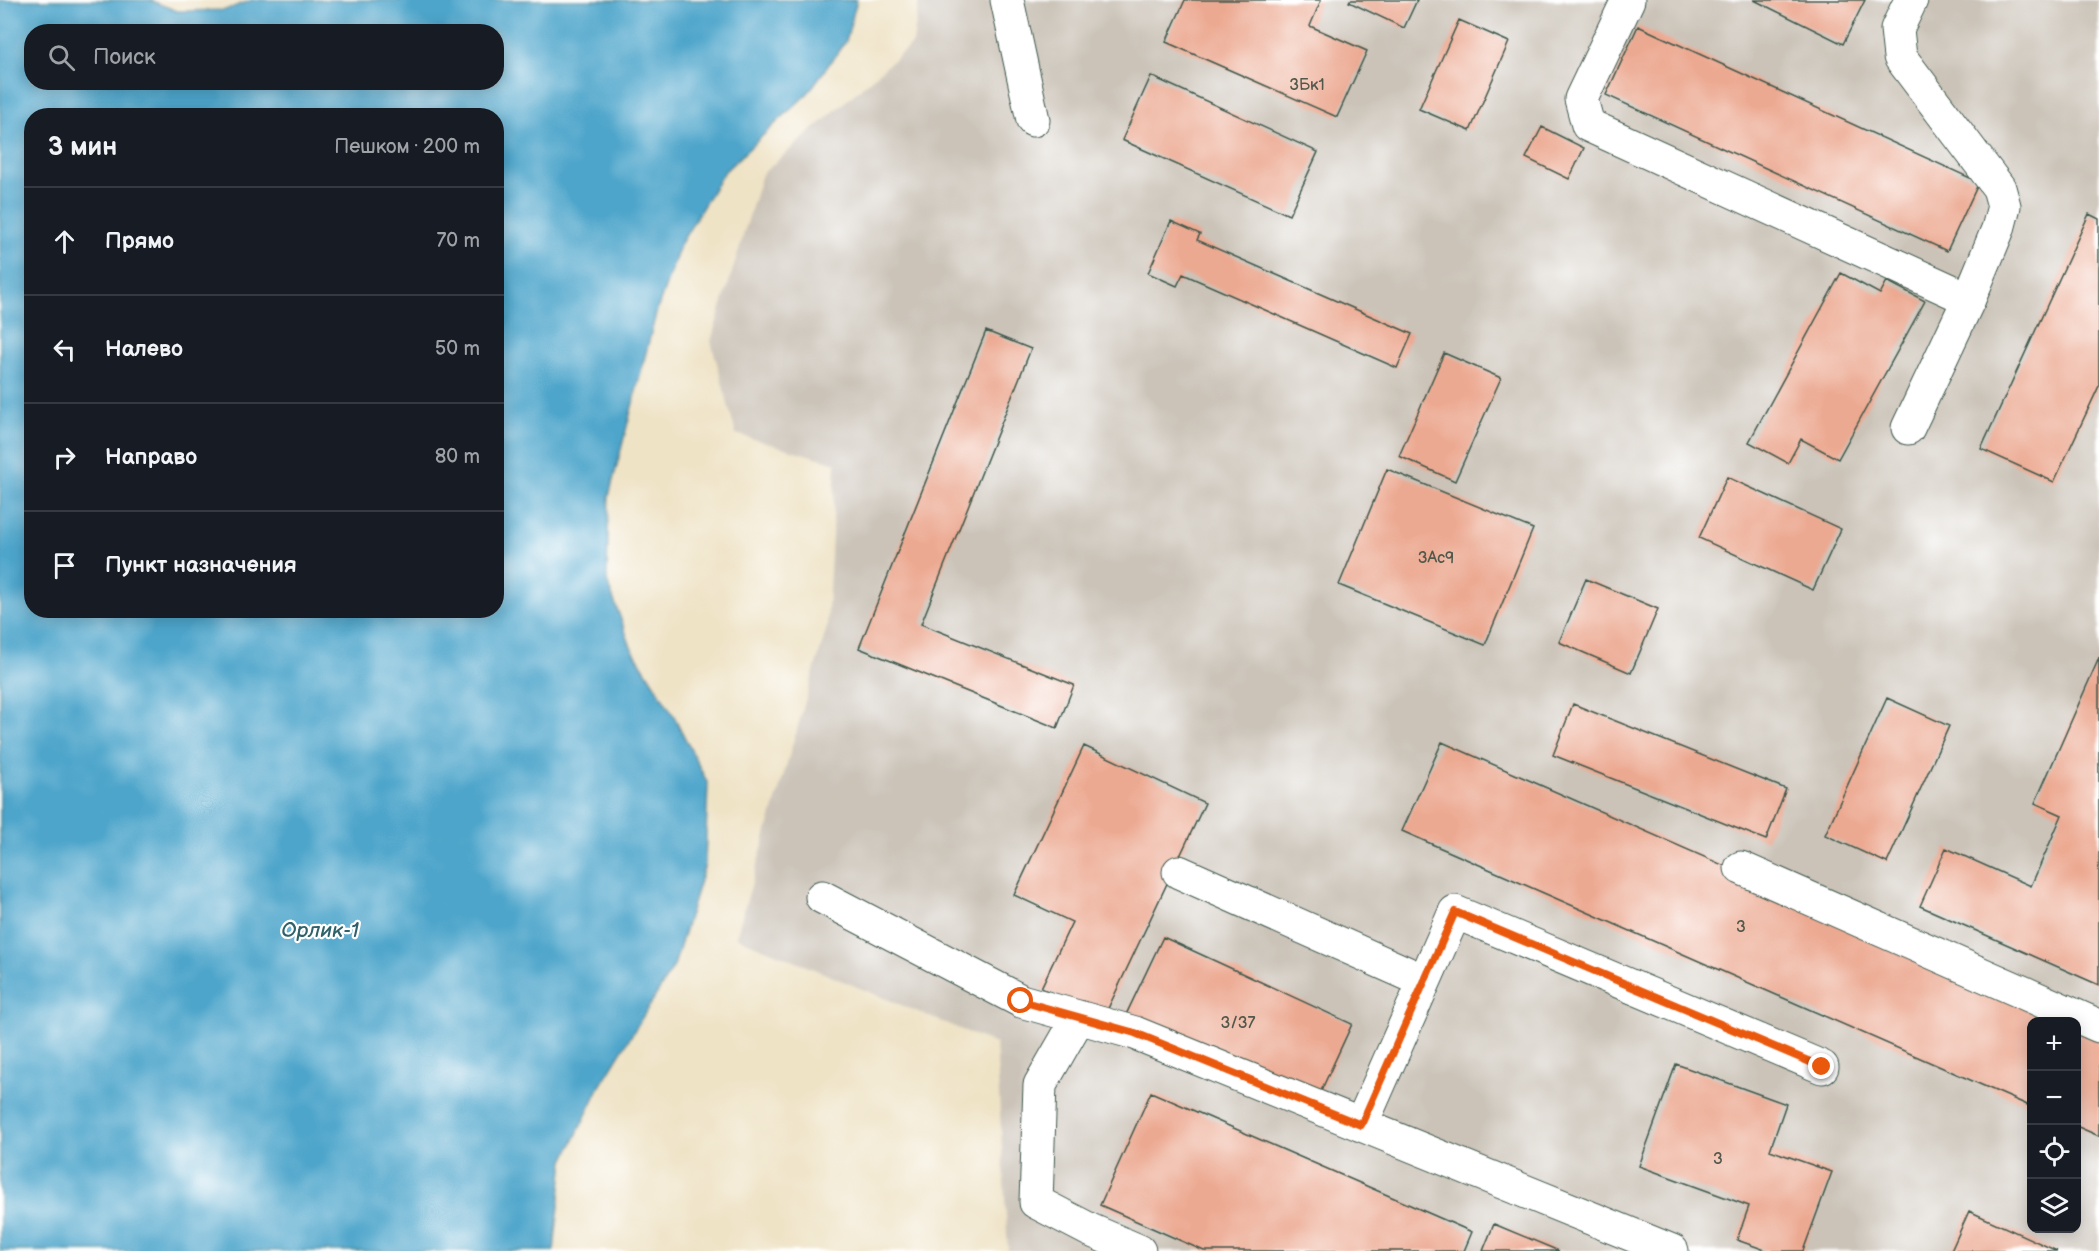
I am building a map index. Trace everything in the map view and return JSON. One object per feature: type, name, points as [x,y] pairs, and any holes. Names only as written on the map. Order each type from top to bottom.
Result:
[{"type":"street","points":[[1007,0],[1033,120]]},
{"type":"street","points":[[1628,0],[1581,99],[1588,125],[1969,299]]},
{"type":"street","points":[[1908,428],[1969,299],[1998,230],[2004,206],[1999,188],[1900,57],[1897,29],[1911,0]]},
{"type":"street","points":[[1741,868],[2099,1026]]},
{"type":"street","points":[[1179,872],[1424,981]]},
{"type":"street","points":[[822,897],[1021,1001],[1135,1033],[1672,1251]]},
{"type":"street","points":[[1361,1125],[1455,912],[1822,1067]]},
{"type":"street","points":[[1079,1017],[1040,1085],[1035,1202],[1090,1230],[1139,1251]]},
{"type":"shaded area","points":[[919,0],[2099,0],[2099,1251],[1008,1251],[996,1044],[736,937],[827,627],[836,463],[736,434],[711,341],[762,174],[913,43]]},
{"type":"water","name":"Орлик-1","points":[[0,0],[150,0],[177,11],[225,10],[252,0],[857,0],[846,41],[808,93],[723,173],[681,243],[657,310],[609,496],[607,581],[631,647],[674,716],[708,784],[705,864],[674,966],[600,1086],[564,1161],[554,1251],[0,1251]]},
{"type":"building","points":[[1185,0],[1321,0],[1310,26],[1367,51],[1337,117],[1166,42]]},
{"type":"building","points":[[1350,0],[1417,0],[1404,28],[1349,2]]},
{"type":"building","points":[[1754,0],[1865,0],[1843,44]]},
{"type":"building","points":[[1459,20],[1509,42],[1470,131],[1419,109]]},
{"type":"building","points":[[1638,26],[1979,182],[1947,251],[1606,95]]},
{"type":"building","points":[[1151,76],[1318,152],[1289,215],[1122,140]]},
{"type":"building","points":[[1542,127],[1584,148],[1569,179],[1526,158]]},
{"type":"building","points":[[2089,214],[2099,219],[2099,386],[2054,482],[1981,449]]},
{"type":"building","points":[[1171,221],[1200,234],[1197,240],[1412,334],[1397,368],[1183,274],[1177,286],[1148,273]]},
{"type":"building","points":[[1841,273],[1880,294],[1887,281],[1925,301],[1838,459],[1801,439],[1788,463],[1749,442]]},
{"type":"building","points":[[986,331],[1031,349],[921,624],[1074,685],[1057,728],[859,648]]},
{"type":"building","points":[[1444,353],[1501,378],[1455,481],[1399,456]]},
{"type":"building","points":[[1387,469],[1533,529],[1485,645],[1339,585]]},
{"type":"building","points":[[1727,477],[1841,529],[1813,590],[1699,538]]},
{"type":"building","points":[[1586,579],[1658,609],[1631,673],[1559,642]]},
{"type":"building","points":[[2099,658],[2099,985],[1920,906],[1946,848],[2031,886],[2062,815],[2035,803]]},
{"type":"building","points":[[1887,698],[1949,726],[1887,863],[1825,835]]},
{"type":"building","points":[[1573,704],[1786,789],[1766,840],[1553,755]]},
{"type":"building","points":[[1442,742],[2069,1017],[2027,1017],[2027,1105],[1402,831]]},
{"type":"building","points":[[1084,746],[1205,803],[1104,1017],[1041,988],[1072,922],[1014,895]]},
{"type":"building","points":[[1163,937],[1352,1024],[1314,1106],[1124,1019]]},
{"type":"building","points":[[2081,1022],[2099,1030],[2099,1136],[2081,1128]]},
{"type":"building","points":[[1676,1064],[1786,1104],[1770,1150],[1832,1172],[1803,1251],[1768,1251],[1737,1240],[1749,1206],[1639,1166]]},
{"type":"building","points":[[1151,1092],[1472,1232],[1464,1251],[1204,1251],[1100,1205]]},
{"type":"building","points":[[1969,1211],[2057,1251],[1951,1251]]},
{"type":"building","points":[[1494,1224],[1559,1251],[1483,1251]]},
{"type":"route","points":[[1021,1001],[1135,1033],[1361,1125],[1455,912],[1822,1067]]}]
